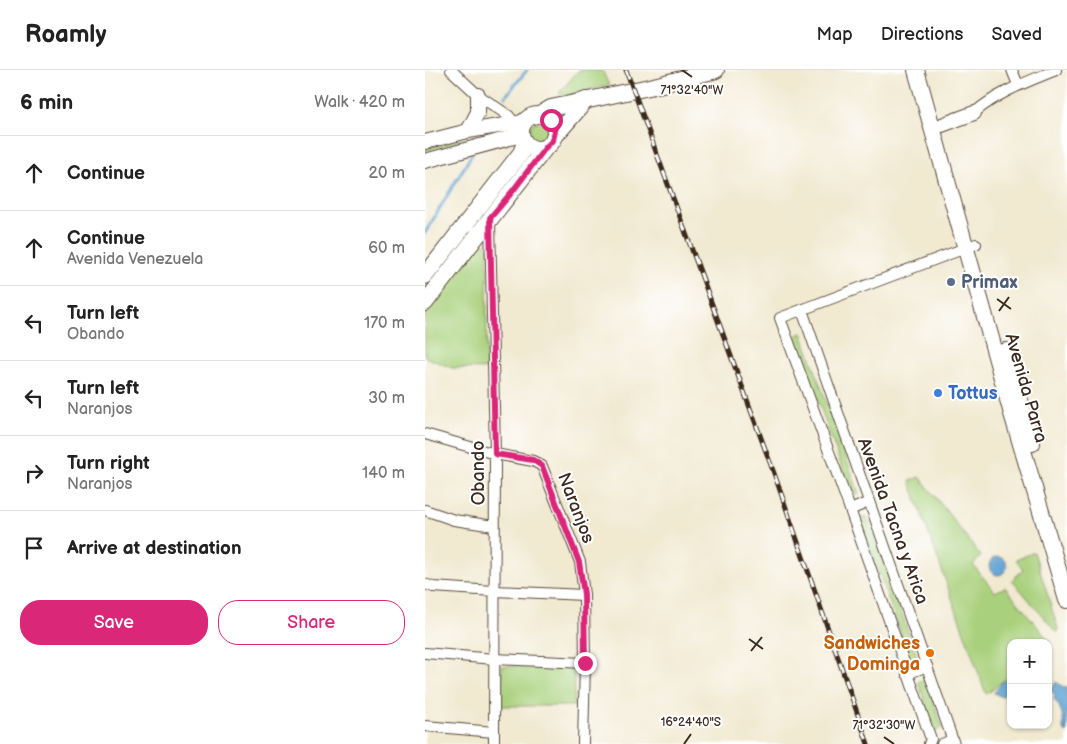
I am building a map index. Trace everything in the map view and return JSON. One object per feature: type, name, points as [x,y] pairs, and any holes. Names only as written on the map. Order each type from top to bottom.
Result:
[{"type":"main road","points":[[425,161],[523,125],[551,108],[716,70]]},
{"type":"main road","name":"Avenida Parra","points":[[916,70],[937,126]]},
{"type":"main road","name":"Avenida Parra","points":[[926,70],[937,126],[1067,600]]},
{"type":"main road","points":[[468,130],[478,112],[478,94]]},
{"type":"main road","points":[[425,276],[485,213],[512,192],[585,100]]},
{"type":"main road","points":[[937,126],[974,112]]},
{"type":"main road","points":[[425,142],[468,130],[523,125],[551,120],[555,131],[550,142],[533,148],[523,125]]},
{"type":"main road","points":[[425,302],[485,213],[521,153],[523,125]]},
{"type":"main road","name":"Avenida Parra","points":[[970,246],[1067,562]]},
{"type":"street","points":[[451,70],[478,94],[523,125]]},
{"type":"street","points":[[1012,70],[1018,86]]},
{"type":"street","points":[[974,112],[987,102],[1018,86],[1056,70]]},
{"type":"street","name":"Obando","points":[[485,213],[495,454],[494,744]]},
{"type":"street","points":[[802,310],[970,246]]},
{"type":"street","name":"Avenida Tacna y Arica","points":[[929,744],[931,739],[780,318],[802,310],[953,742]]},
{"type":"street","name":"Naranjos","points":[[425,434],[495,454],[533,460],[542,466],[579,562],[584,594],[583,744]]},
{"type":"street","points":[[850,510],[869,502]]},
{"type":"street","points":[[425,510],[454,520],[494,526]]},
{"type":"street","points":[[425,584],[433,587],[495,591],[584,594]]},
{"type":"street","points":[[425,653],[494,659],[585,663]]},
{"type":"street","points":[[907,674],[927,666]]},
{"type":"street","points":[[425,726],[494,732]]},
{"type":"street","points":[[942,744],[953,742]]},
{"type":"green space","points":[[579,70],[602,70],[609,85],[565,96],[559,93]]},
{"type":"green space","points":[[538,122],[548,129],[549,133],[542,143],[538,144],[528,137],[527,133],[534,123]]},
{"type":"green space","points":[[502,132],[425,151],[425,146]]},
{"type":"green space","points":[[481,241],[488,247],[486,369],[452,368],[425,357],[425,313]]},
{"type":"green space","points":[[802,333],[859,494],[852,496],[795,336]]},
{"type":"green space","points":[[920,477],[981,556],[973,565],[995,592],[1005,587],[1048,639],[1007,639],[1007,678],[986,694],[910,481]]},
{"type":"green space","points":[[867,517],[917,657],[910,660],[860,519]]},
{"type":"green space","points":[[1034,552],[1058,628],[1057,633],[1012,580],[1023,570],[1016,560]]},
{"type":"green space","points":[[502,666],[574,666],[574,706],[501,706]]},
{"type":"green space","points":[[925,679],[943,728],[935,731],[918,682]]},
{"type":"water","points":[[998,557],[1004,560],[1007,566],[1004,572],[998,575],[992,572],[989,566],[992,560]]},
{"type":"water","points":[[1007,680],[1007,693],[1002,697],[994,693],[1002,682]]},
{"type":"water","points":[[1056,682],[1065,688],[1067,687],[1067,733],[1063,730],[1062,713],[1054,699],[1055,695],[1052,688]]},
{"type":"waterway","points":[[505,97],[527,70]]},
{"type":"waterway","points":[[425,233],[472,154]]},
{"type":"railway","points":[[626,70],[775,476],[868,744]]},
{"type":"place","name":"Primax","points":[[951,282]]},
{"type":"place","name":"Tottus","points":[[938,393]]},
{"type":"place","name":"Sandwiches Dominga","points":[[930,653]]},
{"type":"route","points":[[551,120],[555,131],[555,137],[551,144],[546,147],[490,218],[495,454],[533,460],[542,466],[579,562],[584,594],[585,663]]}]
